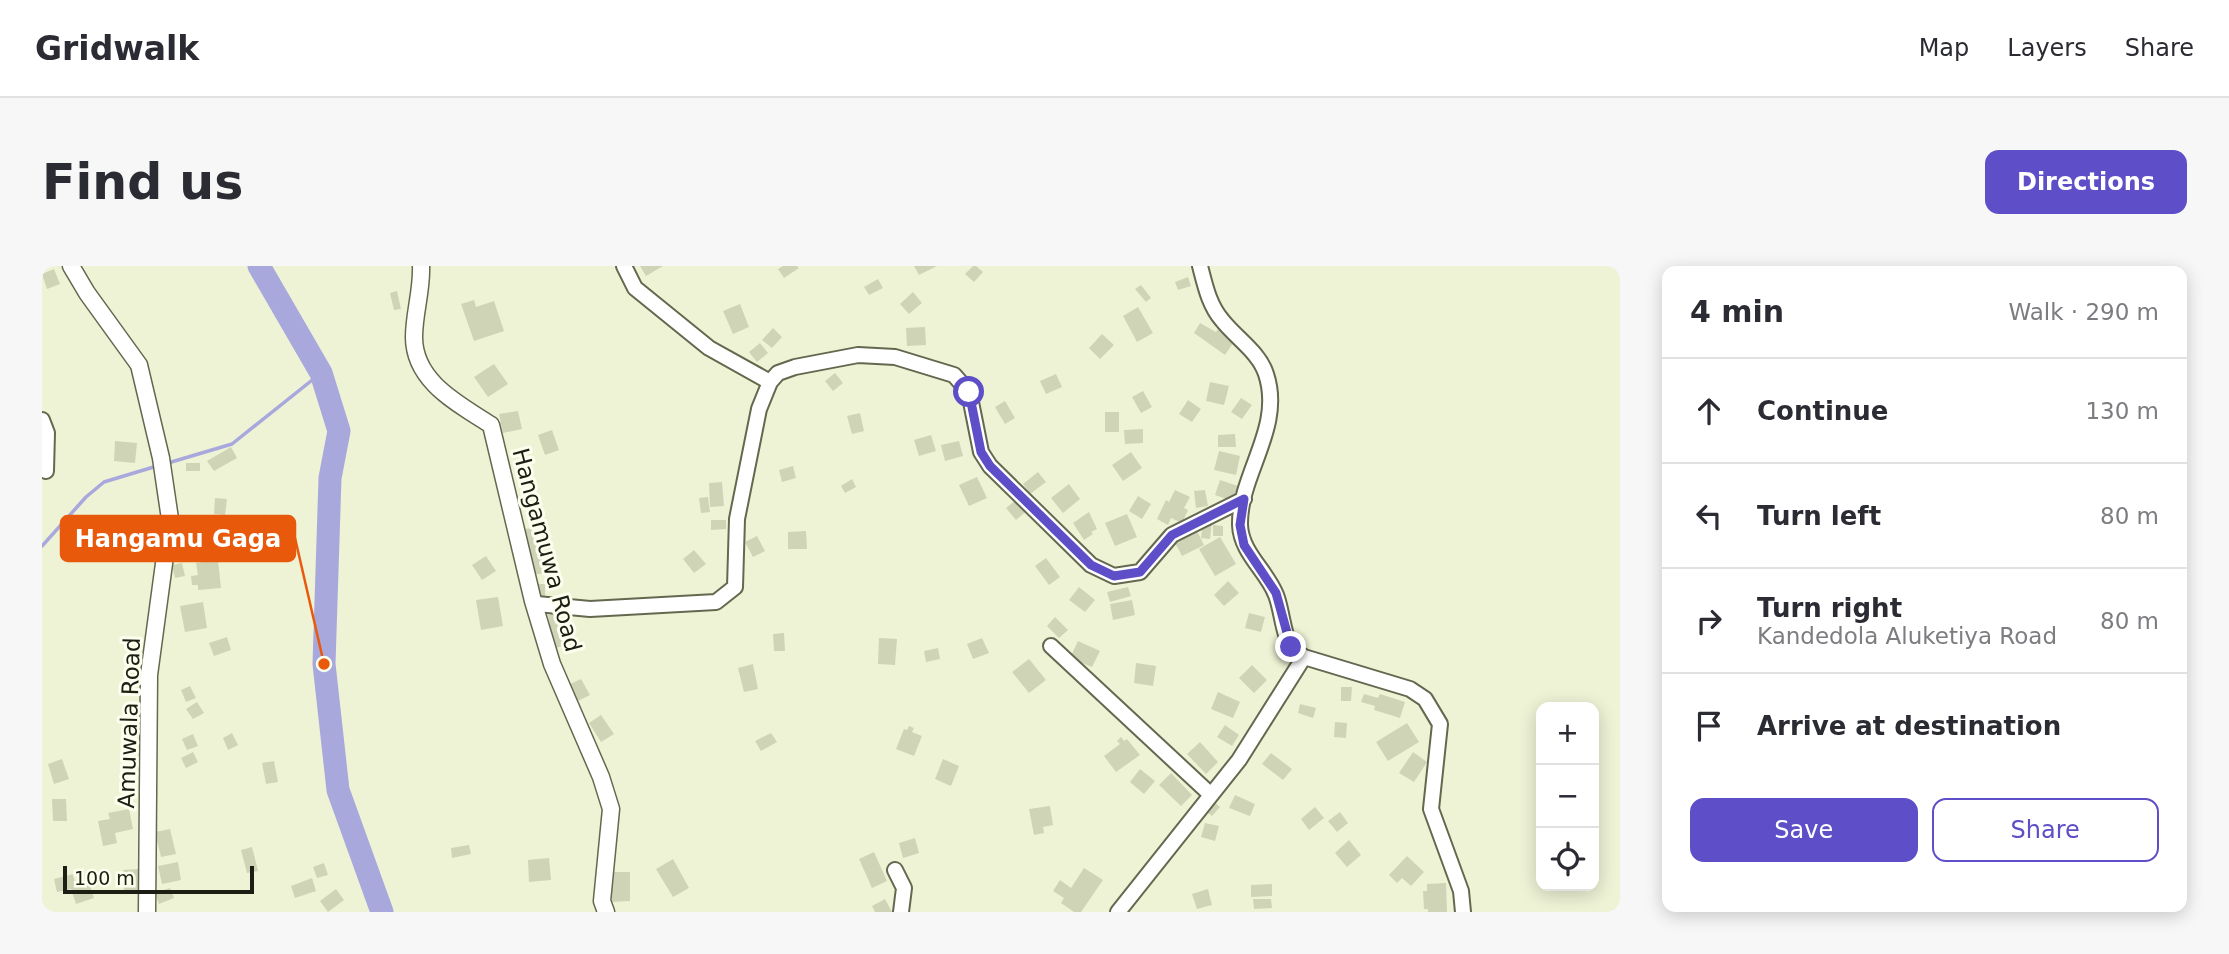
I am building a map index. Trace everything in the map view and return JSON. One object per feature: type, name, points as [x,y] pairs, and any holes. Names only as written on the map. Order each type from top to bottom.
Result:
[{"type":"street","name":"Amuwala Road","points":[[71,266],[139,365],[161,458],[170,519],[149,675],[148,912]]},
{"type":"street","name":"Hangamuwa Road","points":[[421,266],[422,286],[414,338],[417,358],[429,379],[447,396],[491,425],[533,601],[552,664],[601,777],[611,809],[602,901],[606,912]]},
{"type":"street","points":[[624,266],[635,288],[709,348],[770,382]]},
{"type":"street","points":[[1200,266],[1208,296],[1220,318],[1255,356],[1266,373],[1268,384],[1269,421],[1244,499],[1240,525],[1244,545],[1276,593],[1291,647],[1304,657],[1410,688],[1425,699],[1440,724],[1431,809],[1461,891],[1463,912]]},
{"type":"street","points":[[533,601],[537,604],[590,609],[716,602],[735,587],[737,519],[759,409],[770,382],[778,373],[795,367],[858,355],[895,358],[954,374],[969,392],[981,452],[990,466],[1091,565],[1114,576],[1140,572],[1172,535],[1244,499]]},
{"type":"street","points":[[42,420],[47,433],[46,471]]},
{"type":"street","points":[[1051,646],[1210,794]]},
{"type":"street","points":[[1118,912],[1239,760],[1304,657]]},
{"type":"street","points":[[895,870],[904,888],[901,912]]},
{"type":"building","points":[[640,266],[663,266],[646,276]]},
{"type":"building","points":[[783,266],[799,268],[784,278],[778,269]]},
{"type":"building","points":[[914,266],[937,266],[919,275]]},
{"type":"building","points":[[973,266],[983,272],[974,282],[965,274]]},
{"type":"building","points":[[54,269],[60,284],[47,289],[42,274]]},
{"type":"building","points":[[1188,277],[1191,286],[1178,290],[1175,282]]},
{"type":"building","points":[[878,279],[883,288],[869,295],[864,287]]},
{"type":"building","points":[[1141,285],[1151,298],[1146,302],[1135,289]]},
{"type":"building","points":[[397,291],[401,309],[394,310],[390,293]]},
{"type":"building","points":[[913,292],[922,303],[909,314],[900,304]]},
{"type":"building","points":[[474,300],[476,307],[494,301],[504,331],[474,341],[461,304]]},
{"type":"building","points":[[740,304],[749,327],[733,334],[723,311]]},
{"type":"building","points":[[1138,307],[1153,333],[1137,342],[1123,316]]},
{"type":"building","points":[[1200,323],[1216,332],[1218,329],[1235,340],[1225,355],[1194,333]]},
{"type":"building","points":[[925,327],[926,345],[907,346],[906,328]]},
{"type":"building","points":[[773,328],[782,337],[772,348],[762,340]]},
{"type":"building","points":[[1102,334],[1114,345],[1100,359],[1089,348]]},
{"type":"building","points":[[760,343],[768,353],[757,362],[749,352]]},
{"type":"building","points":[[494,364],[508,384],[488,397],[474,377]]},
{"type":"building","points":[[835,373],[843,383],[833,391],[825,381]]},
{"type":"building","points":[[1056,374],[1062,387],[1046,394],[1040,381]]},
{"type":"building","points":[[1210,382],[1229,386],[1224,405],[1206,401]]},
{"type":"building","points":[[1143,391],[1152,407],[1141,413],[1132,397]]},
{"type":"building","points":[[1241,398],[1252,405],[1242,419],[1231,412]]},
{"type":"building","points":[[1188,400],[1201,409],[1192,422],[1179,414]]},
{"type":"building","points":[[1005,401],[1015,418],[1005,424],[995,407]]},
{"type":"building","points":[[518,411],[522,429],[503,433],[499,414]]},
{"type":"building","points":[[1105,412],[1119,412],[1119,432],[1105,432]]},
{"type":"building","points":[[860,413],[864,431],[852,434],[847,416]]},
{"type":"building","points":[[1143,429],[1143,443],[1125,444],[1124,430]]},
{"type":"building","points":[[552,430],[559,450],[545,455],[538,435]]},
{"type":"building","points":[[1235,434],[1236,447],[1218,447],[1218,435]]},
{"type":"building","points":[[931,435],[936,451],[919,456],[914,440]]},
{"type":"building","points":[[115,441],[137,443],[135,463],[114,461]]},
{"type":"building","points":[[959,441],[963,456],[945,461],[941,445]]},
{"type":"building","points":[[231,447],[237,458],[214,471],[207,461]]},
{"type":"building","points":[[1219,451],[1240,456],[1236,475],[1214,470]]},
{"type":"building","points":[[1131,452],[1142,468],[1123,481],[1112,465]]},
{"type":"building","points":[[186,463],[200,463],[200,471],[186,471]]},
{"type":"building","points":[[793,466],[796,478],[782,482],[779,470]]},
{"type":"building","points":[[1038,472],[1046,482],[1030,494],[1023,484]]},
{"type":"building","points":[[977,477],[987,498],[969,506],[959,485]]},
{"type":"building","points":[[852,479],[856,487],[845,493],[841,486]]},
{"type":"building","points":[[1220,480],[1238,486],[1232,501],[1215,495]]},
{"type":"building","points":[[722,482],[724,506],[710,507],[709,483]]},
{"type":"building","points":[[1069,484],[1080,499],[1063,513],[1051,498]]},
{"type":"building","points":[[1175,490],[1190,497],[1184,508],[1188,510],[1182,523],[1171,518],[1168,525],[1157,519],[1166,500],[1169,502]]},
{"type":"building","points":[[1205,490],[1208,506],[1196,508],[1194,491]]},
{"type":"building","points":[[1138,496],[1151,504],[1142,519],[1129,511]]},
{"type":"building","points":[[708,497],[710,512],[701,513],[699,498]]},
{"type":"building","points":[[1020,497],[1029,509],[1016,520],[1006,508]]},
{"type":"building","points":[[215,498],[227,499],[225,515],[214,514]]},
{"type":"building","points":[[1089,512],[1097,529],[1084,540],[1073,523]]},
{"type":"building","points":[[1127,514],[1137,537],[1115,546],[1105,523]]},
{"type":"building","points":[[711,520],[726,520],[726,529],[711,530]]},
{"type":"building","points":[[1203,521],[1212,522],[1210,539],[1201,538]]},
{"type":"building","points":[[1213,525],[1223,526],[1223,536],[1213,536]]},
{"type":"building","points":[[548,526],[554,572],[530,575],[525,529]]},
{"type":"building","points":[[1196,529],[1204,545],[1182,556],[1174,541]]},
{"type":"building","points":[[806,531],[807,549],[788,549],[788,532]]},
{"type":"building","points":[[757,536],[765,551],[753,557],[745,542]]},
{"type":"building","points":[[1220,537],[1236,564],[1215,576],[1199,549]]},
{"type":"building","points":[[694,550],[706,564],[694,573],[683,559]]},
{"type":"building","points":[[486,556],[496,571],[482,580],[472,565]]},
{"type":"building","points":[[1046,558],[1060,577],[1049,585],[1035,566]]},
{"type":"building","points":[[218,560],[221,588],[198,590],[198,585],[192,585],[191,576],[198,575],[196,563]]},
{"type":"building","points":[[182,563],[185,576],[175,578],[172,565]]},
{"type":"building","points":[[1228,581],[1239,593],[1224,606],[1214,595]]},
{"type":"building","points":[[533,584],[545,584],[545,597],[534,597]]},
{"type":"building","points":[[1079,587],[1095,600],[1085,612],[1069,600]]},
{"type":"building","points":[[1128,587],[1131,596],[1110,602],[1107,592]]},
{"type":"building","points":[[498,597],[503,626],[481,630],[476,600]]},
{"type":"building","points":[[1132,600],[1135,615],[1113,620],[1110,604]]},
{"type":"building","points":[[203,602],[207,628],[185,632],[180,606]]},
{"type":"building","points":[[561,612],[568,645],[555,648],[548,615]]},
{"type":"building","points":[[1249,613],[1265,617],[1261,632],[1245,628]]},
{"type":"building","points":[[1055,617],[1068,630],[1059,638],[1047,626]]},
{"type":"building","points":[[784,633],[785,651],[774,651],[773,634]]},
{"type":"building","points":[[227,637],[231,650],[214,656],[209,643]]},
{"type":"building","points":[[879,638],[897,639],[895,665],[878,664]]},
{"type":"building","points":[[982,638],[989,653],[973,659],[967,644]]},
{"type":"building","points":[[1078,641],[1100,651],[1092,667],[1070,658]]},
{"type":"building","points":[[938,648],[940,659],[926,662],[924,651]]},
{"type":"building","points":[[1029,659],[1046,680],[1029,693],[1012,672]]},
{"type":"building","points":[[1136,663],[1156,666],[1153,686],[1134,683]]},
{"type":"building","points":[[139,664],[142,675],[129,678],[127,667]]},
{"type":"building","points":[[753,664],[758,689],[744,692],[738,668]]},
{"type":"building","points":[[1252,665],[1267,680],[1254,693],[1239,678]]},
{"type":"building","points":[[581,679],[590,695],[576,702],[568,685]]},
{"type":"building","points":[[190,686],[196,698],[186,702],[181,690]]},
{"type":"building","points":[[1341,687],[1352,687],[1351,701],[1341,701]]},
{"type":"building","points":[[1218,692],[1240,702],[1233,718],[1211,709]]},
{"type":"building","points":[[1364,694],[1378,698],[1380,694],[1405,702],[1400,718],[1374,710],[1375,706],[1361,702]]},
{"type":"building","points":[[197,702],[204,713],[193,719],[186,709]]},
{"type":"building","points":[[1300,704],[1316,708],[1313,718],[1298,713]]},
{"type":"building","points":[[601,715],[614,734],[601,742],[589,723]]},
{"type":"building","points":[[1335,722],[1347,723],[1346,738],[1334,737]]},
{"type":"building","points":[[1407,723],[1419,742],[1388,761],[1376,742]]},
{"type":"building","points":[[1225,725],[1239,735],[1232,746],[1217,737]]},
{"type":"building","points":[[909,726],[914,728],[912,732],[922,736],[914,756],[896,749],[904,729],[907,730]]},
{"type":"building","points":[[232,733],[238,745],[228,750],[223,738]]},
{"type":"building","points":[[771,733],[777,742],[761,751],[755,741]]},
{"type":"building","points":[[193,734],[198,746],[187,750],[182,739]]},
{"type":"building","points":[[1121,737],[1124,741],[1127,739],[1140,755],[1116,772],[1104,756],[1120,744],[1117,741]]},
{"type":"building","points":[[1200,742],[1218,762],[1206,774],[1187,754]]},
{"type":"building","points":[[193,752],[198,762],[186,768],[181,758]]},
{"type":"building","points":[[1413,752],[1427,762],[1414,782],[1399,773]]},
{"type":"building","points":[[1271,753],[1292,769],[1283,780],[1262,764]]},
{"type":"building","points":[[62,759],[69,779],[54,784],[48,764]]},
{"type":"building","points":[[943,759],[959,766],[951,786],[935,779]]},
{"type":"building","points":[[274,761],[278,782],[266,784],[262,763]]},
{"type":"building","points":[[1140,769],[1155,781],[1144,794],[1130,782]]},
{"type":"building","points":[[1171,773],[1192,795],[1181,806],[1159,785]]},
{"type":"building","points":[[1235,795],[1255,804],[1250,816],[1229,808]]},
{"type":"building","points":[[52,799],[66,799],[67,821],[53,821]]},
{"type":"building","points":[[1212,800],[1220,807],[1212,816],[1204,810]]},
{"type":"building","points":[[1050,806],[1053,825],[1043,827],[1044,833],[1034,835],[1029,809]]},
{"type":"building","points":[[1315,807],[1324,818],[1309,830],[1301,819]]},
{"type":"building","points":[[129,809],[133,829],[115,833],[117,843],[103,846],[98,821],[110,819],[108,813]]},
{"type":"building","points":[[1340,812],[1348,823],[1337,832],[1328,821]]},
{"type":"building","points":[[1205,823],[1219,826],[1215,841],[1201,837]]},
{"type":"building","points":[[170,829],[176,854],[161,857],[155,832]]},
{"type":"building","points":[[915,838],[919,853],[903,858],[899,843]]},
{"type":"building","points":[[1349,840],[1361,855],[1347,867],[1335,853]]},
{"type":"building","points":[[469,845],[471,854],[452,858],[451,848]]},
{"type":"building","points":[[252,847],[258,871],[247,873],[241,850]]},
{"type":"building","points":[[874,852],[887,881],[872,888],[859,859]]},
{"type":"building","points":[[1407,856],[1424,872],[1411,886],[1402,878],[1397,883],[1389,875]]},
{"type":"building","points":[[549,858],[551,880],[529,882],[528,860]]},
{"type":"building","points":[[673,859],[689,888],[673,897],[656,869]]},
{"type":"building","points":[[178,862],[181,880],[162,884],[158,866]]},
{"type":"building","points":[[324,863],[328,875],[317,878],[313,867]]},
{"type":"building","points":[[1084,868],[1103,880],[1081,912],[1074,912],[1061,903],[1064,898],[1053,891],[1060,880],[1071,888]]},
{"type":"building","points":[[138,869],[139,892],[124,893],[123,870]]},
{"type":"building","points":[[611,872],[630,872],[630,901],[612,902]]},
{"type":"building","points":[[73,874],[76,887],[89,883],[94,898],[76,904],[71,889],[57,892],[54,879]]},
{"type":"building","points":[[312,878],[316,891],[295,898],[291,886]]},
{"type":"building","points":[[1446,883],[1447,912],[1428,912],[1428,909],[1424,909],[1423,891],[1427,891],[1427,884]]},
{"type":"building","points":[[1272,884],[1272,896],[1251,897],[1251,885]]},
{"type":"building","points":[[170,888],[174,898],[159,904],[155,893]]},
{"type":"building","points":[[336,889],[344,900],[328,912],[320,901]]},
{"type":"building","points":[[1208,889],[1212,905],[1197,909],[1192,894]]},
{"type":"building","points":[[885,899],[892,912],[875,912],[872,906]]},
{"type":"building","points":[[1253,899],[1271,899],[1272,908],[1254,909]]},
{"type":"waterway","points":[[259,266],[321,373],[339,431],[330,478],[324,664],[338,790],[382,912]]},
{"type":"waterway","points":[[168,463],[232,444],[321,373]]},
{"type":"waterway","points":[[42,546],[86,497],[104,482],[157,466]]},
{"type":"place","name":"Hangamu Gaga","points":[[324,664]]},
{"type":"route","points":[[969,392],[981,452],[990,466],[1091,565],[1114,576],[1140,572],[1172,535],[1244,499],[1240,525],[1244,545],[1276,593],[1291,647]]}]
